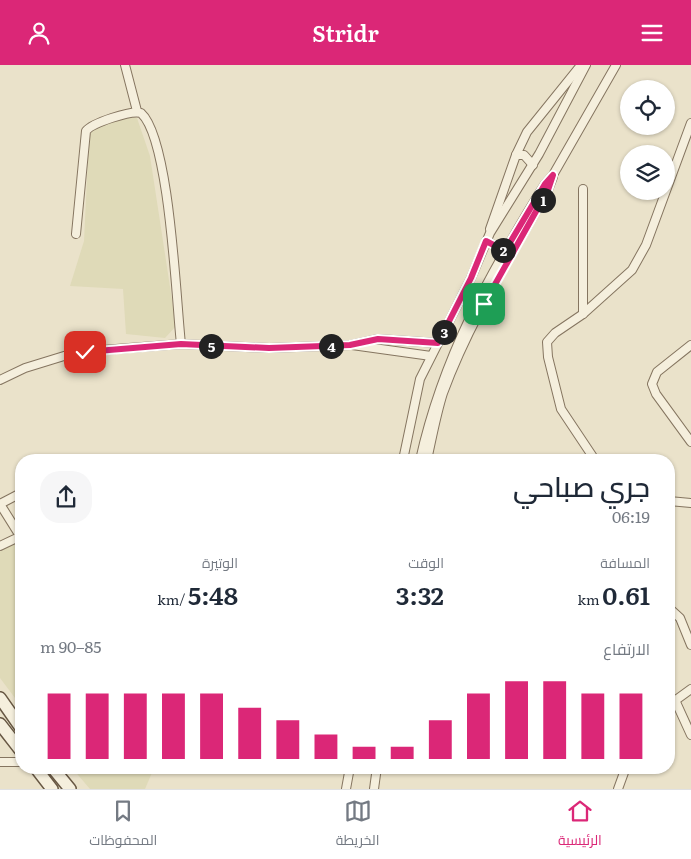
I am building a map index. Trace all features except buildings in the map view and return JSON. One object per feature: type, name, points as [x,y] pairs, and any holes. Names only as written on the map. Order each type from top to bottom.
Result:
[{"type":"main road","points":[[0,698],[15,719]]},
{"type":"main road","points":[[0,724],[15,743]]},
{"type":"main road","points":[[40,774],[52,789]]},
{"type":"main road","points":[[58,774],[70,789]]},
{"type":"street","points":[[125,65],[138,111],[144,116],[154,138],[161,168],[168,212],[181,344]]},
{"type":"street","points":[[488,237],[492,219],[516,155],[531,127],[581,65]]},
{"type":"street","points":[[404,454],[416,391],[431,356],[471,278],[488,237],[533,165],[586,65]]},
{"type":"street","points":[[428,454],[443,395],[456,362],[497,279],[548,190],[553,175],[616,65]]},
{"type":"street","points":[[549,104],[553,110],[561,110]]},
{"type":"street","points":[[76,233],[86,131],[91,126],[138,111]]},
{"type":"street","points":[[591,454],[561,409],[547,351],[548,338],[584,314],[624,278],[640,258],[691,123]]},
{"type":"street","points":[[516,155],[524,155],[533,165]]},
{"type":"street","points":[[422,454],[437,393],[450,359],[505,251],[545,184],[553,175]]},
{"type":"street","points":[[582,189],[584,314]]},
{"type":"street","points":[[488,237],[505,251]]},
{"type":"street","points":[[350,345],[378,339],[438,343]]},
{"type":"street","points":[[0,380],[25,368],[85,352],[181,344],[269,348],[350,345],[431,356]]},
{"type":"street","points":[[691,345],[657,372],[652,384],[656,394],[691,442]]},
{"type":"street","points":[[15,496],[0,504],[15,527]]},
{"type":"street","points":[[675,502],[691,503]]},
{"type":"street","points":[[0,546],[15,539]]},
{"type":"street","points":[[675,613],[680,618],[691,645]]},
{"type":"street","points":[[675,701],[691,689]]},
{"type":"street","points":[[675,708],[691,735]]},
{"type":"street","points":[[0,762],[15,761]]},
{"type":"street","points":[[346,789],[349,774]]},
{"type":"street","points":[[374,789],[376,774]]},
{"type":"street","points":[[618,789],[623,774]]},
{"type":"shaded area","points":[[128,115],[137,118],[150,156],[176,326],[165,338],[126,334],[123,289],[70,286],[84,241],[89,136],[93,130]]},
{"type":"shaded area","points":[[15,542],[15,698],[0,678],[0,548]]},
{"type":"shaded area","points":[[77,774],[151,774],[145,789],[90,789]]},
{"type":"route","points":[[85,352],[181,344],[269,348],[350,345],[378,339],[438,343],[471,278],[486,241],[505,251],[547,180],[553,175],[552,183],[484,304]]}]
